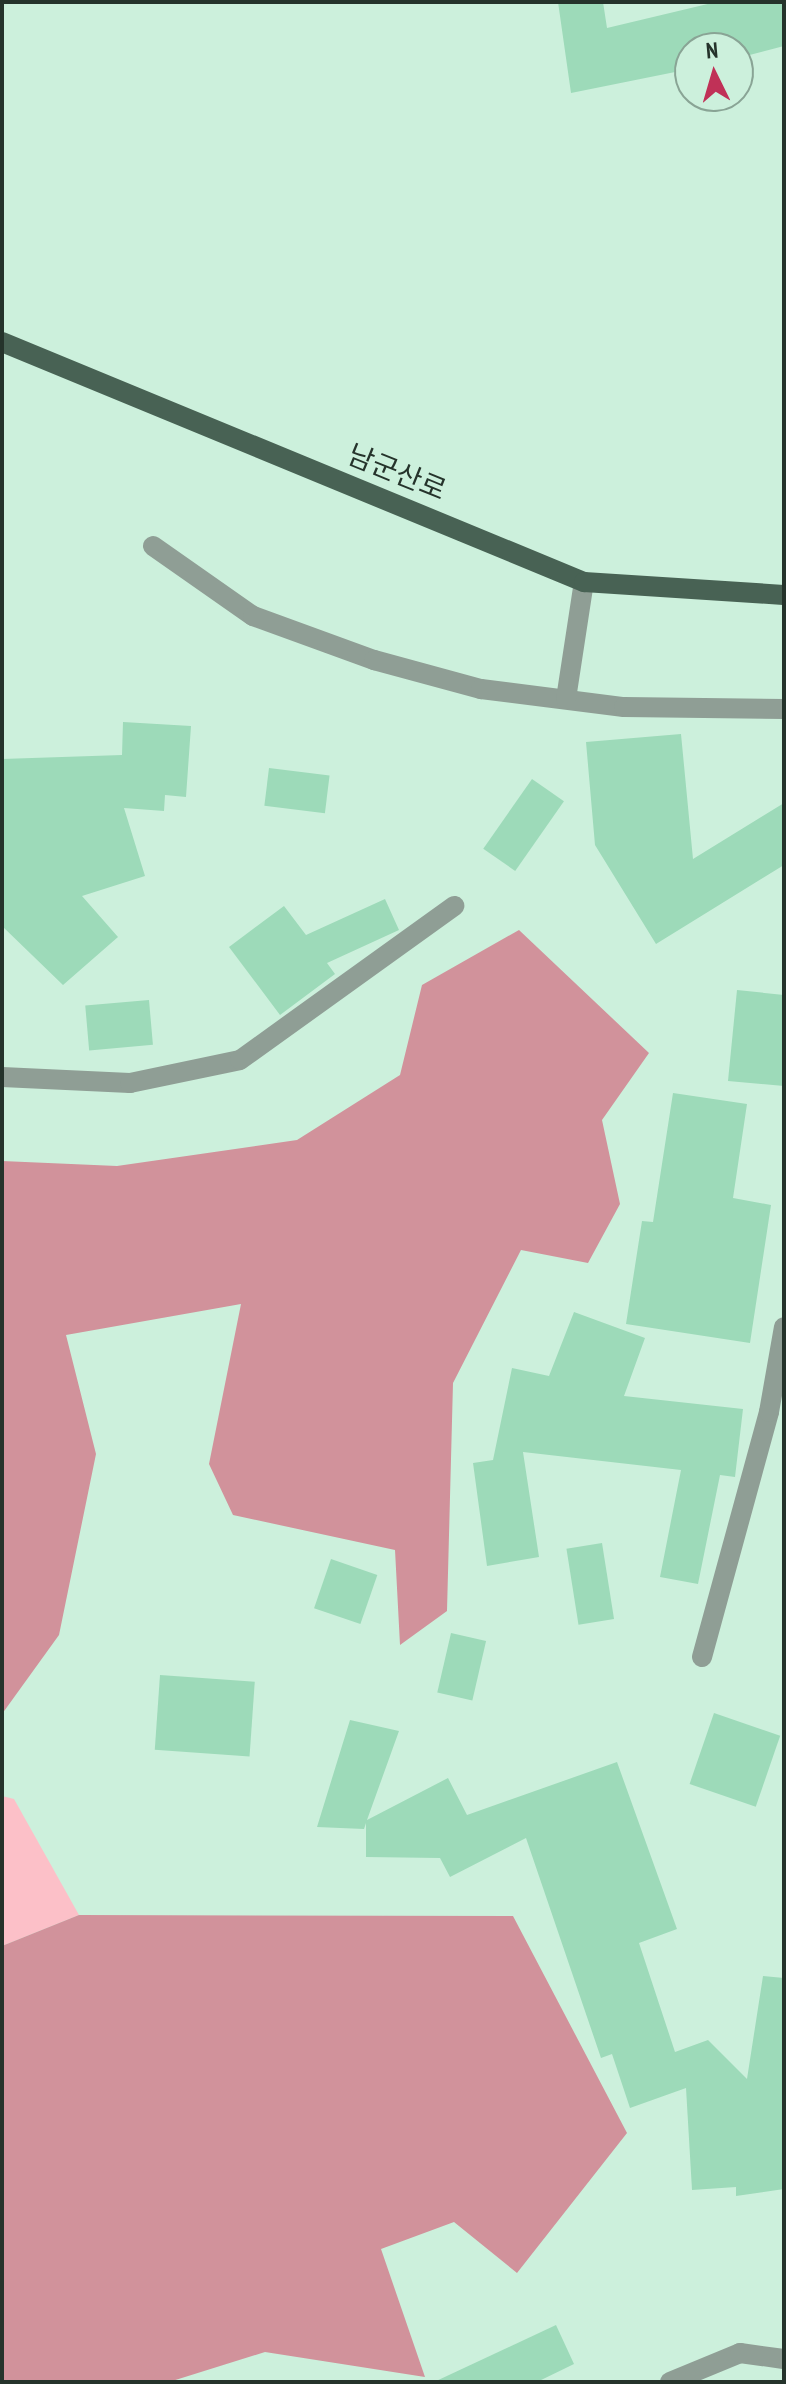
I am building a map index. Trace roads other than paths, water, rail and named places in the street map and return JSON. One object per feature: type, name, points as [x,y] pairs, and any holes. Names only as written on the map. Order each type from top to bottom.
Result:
[{"type":"main road","name":"남군산로","points":[[2,342],[584,582],[784,595]]},
{"type":"street","points":[[153,546],[267,621],[481,689],[624,707],[747,703],[784,709]]},
{"type":"street","points":[[566,699],[584,582]]},
{"type":"street","points":[[2,1077],[130,1083],[240,1060],[454,906]]},
{"type":"street","points":[[702,1657],[769,1412],[784,1327]]},
{"type":"street","points":[[670,2382],[740,2353],[784,2359]]}]
